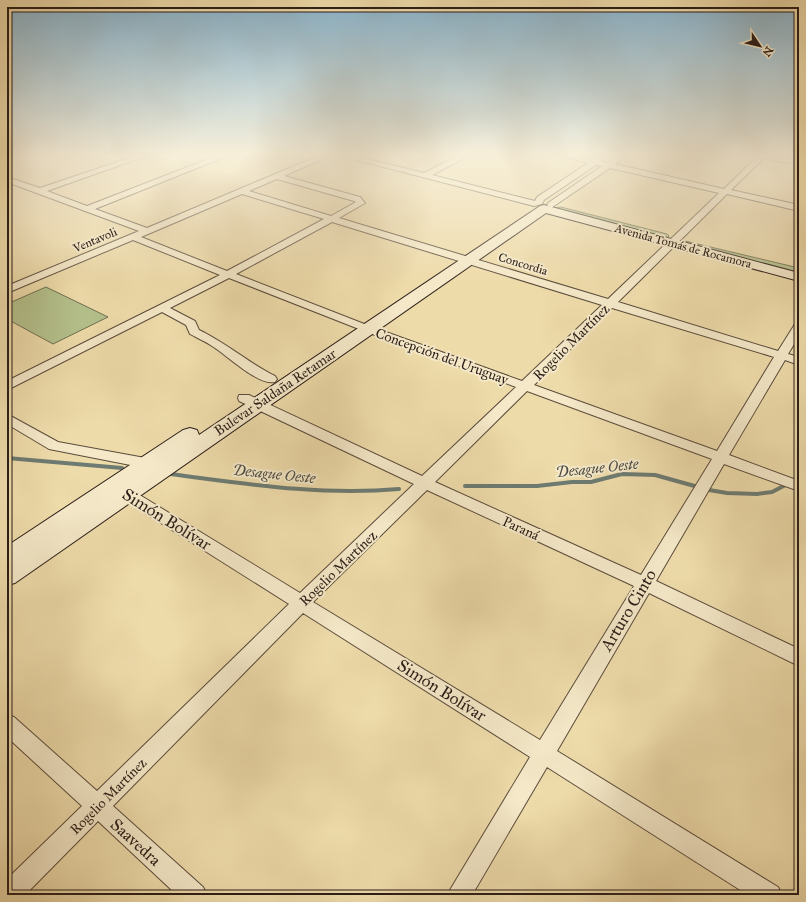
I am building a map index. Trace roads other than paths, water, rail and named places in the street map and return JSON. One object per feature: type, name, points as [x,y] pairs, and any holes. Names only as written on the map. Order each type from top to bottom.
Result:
[{"type":"street","points":[[59,198],[147,231]]},
{"type":"street","points":[[87,209],[115,198]]},
{"type":"street","name":"Ventavoli","points":[[7,290],[224,198]]},
{"type":"street","name":"Concordia","points":[[263,198],[799,361]]},
{"type":"street","points":[[7,386],[161,307],[228,275],[334,220],[361,204],[360,201],[350,198]]},
{"type":"street","name":"Avenida Tomás de Rocamora","points":[[513,198],[675,239],[799,265]]},
{"type":"street","name":"Bulevar Saldaña Retamar","points":[[540,205],[541,198]]},
{"type":"street","name":"Bulevar Saldaña Retamar","points":[[7,576],[121,490],[148,462],[250,401],[552,198]]},
{"type":"street","name":"Rogelio Martínez","points":[[8,895],[302,604],[718,198]]},
{"type":"street","points":[[756,198],[799,208]]},
{"type":"street","name":"Concepción del Uruguay","points":[[132,237],[361,326],[798,486]]},
{"type":"street","name":"Avenida Tomás de Rocamora","points":[[675,239],[799,277]]},
{"type":"street","points":[[161,307],[191,323],[194,332],[216,343],[250,368],[271,380]]},
{"type":"street","name":"Bulevar Saldaña Retamar","points":[[7,558],[121,490],[166,468],[250,401],[271,380],[361,326]]},
{"type":"street","name":"Arturo Cinto","points":[[459,895],[701,487],[799,326]]},
{"type":"street","name":"Paraná","points":[[250,401],[426,484],[644,583],[799,658]]},
{"type":"street","points":[[7,418],[54,446],[148,462],[166,468]]},
{"type":"street","name":"Simón Bolívar","points":[[121,490],[770,895]]},
{"type":"street","name":"Saavedra","points":[[7,724],[195,895]]},
{"type":"waterway","name":"Desague Oeste","points":[[7,458],[122,468]]},
{"type":"waterway","name":"Desague Oeste","points":[[170,474],[256,485],[313,490],[370,491],[399,489]]},
{"type":"waterway","name":"Desague Oeste","points":[[465,486],[537,486],[572,482],[591,482],[622,474],[655,475],[709,490],[727,493],[757,494],[772,492],[799,478]]}]
